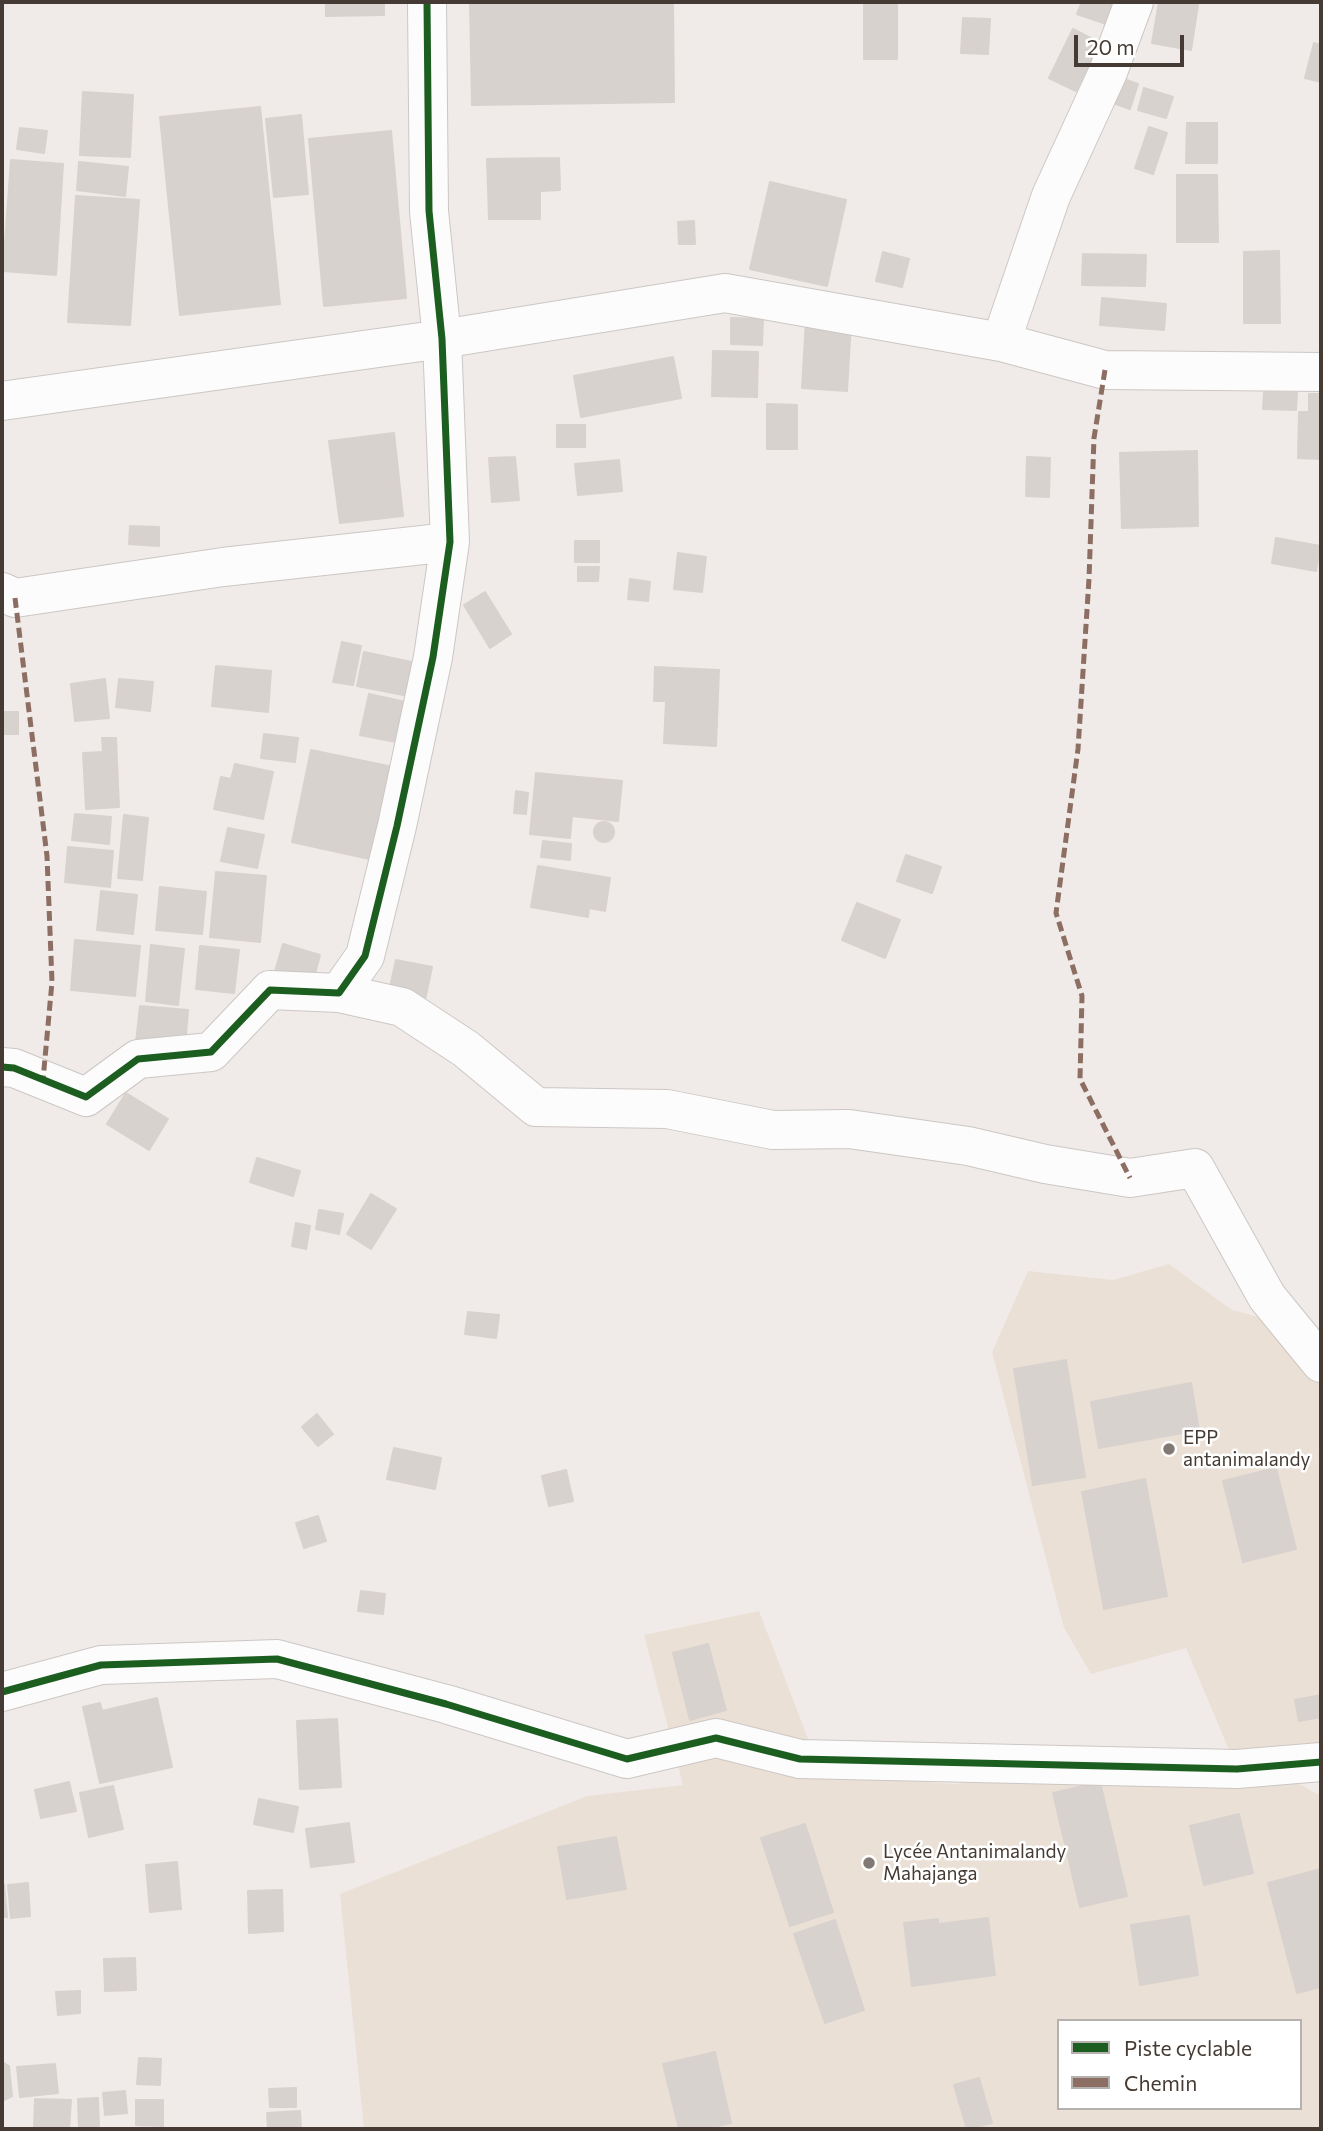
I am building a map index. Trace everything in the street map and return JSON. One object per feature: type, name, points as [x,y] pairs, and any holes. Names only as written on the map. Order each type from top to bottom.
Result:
[{"type":"street","points":[[339,993],[365,956],[397,826],[433,657],[450,542],[442,339],[429,211],[427,2]]},
{"type":"street","points":[[1001,342],[1051,196],[1108,72],[1134,2]]},
{"type":"street","points":[[2,401],[442,339],[725,293],[1001,342],[1105,370],[1321,372]]},
{"type":"street","points":[[2,592],[15,598],[223,567],[450,542]]},
{"type":"street","points":[[2,1068],[14,1068],[86,1097],[138,1059],[211,1052],[270,990],[339,993],[402,1007],[466,1049],[536,1107],[667,1109],[774,1130],[849,1129],[968,1146],[1045,1164],[1130,1178],[1195,1168],[1267,1297],[1321,1363]]},
{"type":"street","points":[[2,1692],[101,1665],[277,1659],[446,1704],[627,1759],[716,1738],[800,1759],[1237,1769],[1321,1762]]},
{"type":"shaded area","name":"EPP antanimalandy","points":[[1169,1264],[1232,1310],[1321,1333],[1321,1762],[1237,1769],[1186,1648],[1091,1674],[1064,1628],[992,1352],[1028,1271],[1113,1280]]},
{"type":"shaded area","name":"Lycée Antanimalandy Mahajanga","points":[[759,1611],[822,1775],[954,1784],[1071,1775],[1290,1779],[1321,1796],[1321,2129],[364,2129],[340,1894],[587,1796],[683,1785],[644,1635]]},
{"type":"building","points":[[326,2],[384,2],[384,15],[326,16]]},
{"type":"building","points":[[470,2],[673,2],[674,102],[472,105]]},
{"type":"building","points":[[864,2],[897,2],[897,59],[864,59]]},
{"type":"building","points":[[1082,2],[1119,2],[1112,26],[1077,14]]},
{"type":"building","points":[[1159,2],[1198,5],[1191,50],[1152,43]]},
{"type":"building","points":[[963,18],[990,19],[988,54],[961,53]]},
{"type":"building","points":[[1073,29],[1100,43],[1076,91],[1049,78]]},
{"type":"building","points":[[1314,43],[1321,45],[1321,82],[1305,78]]},
{"type":"building","points":[[1121,78],[1138,84],[1130,109],[1113,103]]},
{"type":"building","points":[[1144,88],[1173,97],[1166,118],[1138,110]]},
{"type":"building","points":[[83,92],[133,95],[130,157],[80,155]]},
{"type":"building","points":[[260,107],[280,304],[180,315],[160,117]]},
{"type":"building","points":[[301,115],[308,194],[274,197],[266,119]]},
{"type":"building","points":[[1187,123],[1217,123],[1217,163],[1186,163]]},
{"type":"building","points":[[1149,127],[1167,133],[1153,174],[1135,168]]},
{"type":"building","points":[[20,128],[47,131],[44,153],[17,149]]},
{"type":"building","points":[[391,131],[406,298],[324,306],[309,139]]},
{"type":"building","points":[[559,158],[560,190],[540,191],[540,219],[489,219],[487,159]]},
{"type":"building","points":[[11,160],[63,164],[56,275],[3,271]]},
{"type":"building","points":[[79,162],[128,167],[125,196],[77,190]]},
{"type":"building","points":[[1177,175],[1217,175],[1218,242],[1177,242]]},
{"type":"building","points":[[770,182],[846,200],[827,286],[750,269]]},
{"type":"building","points":[[76,196],[139,200],[130,325],[68,322]]},
{"type":"building","points":[[694,221],[695,244],[679,244],[678,222]]},
{"type":"building","points":[[1279,251],[1280,323],[1244,323],[1244,252]]},
{"type":"building","points":[[883,252],[909,259],[902,287],[876,281]]},
{"type":"building","points":[[1083,254],[1146,255],[1145,286],[1082,285]]},
{"type":"building","points":[[1102,298],[1166,304],[1164,330],[1100,325]]},
{"type":"building","points":[[731,318],[763,319],[762,345],[731,344]]},
{"type":"building","points":[[806,320],[851,323],[847,391],[802,388]]},
{"type":"building","points":[[713,351],[758,352],[757,397],[712,396]]},
{"type":"building","points":[[673,357],[681,398],[581,417],[574,376]]},
{"type":"building","points":[[1264,392],[1297,393],[1296,410],[1263,409]]},
{"type":"building","points":[[1309,394],[1321,394],[1321,459],[1298,458],[1299,412],[1309,412]]},
{"type":"building","points":[[767,404],[797,405],[797,449],[767,449]]},
{"type":"building","points":[[557,425],[585,425],[585,447],[557,447]]},
{"type":"building","points":[[394,433],[403,516],[340,523],[329,441]]},
{"type":"building","points":[[1197,451],[1198,526],[1122,528],[1120,453]]},
{"type":"building","points":[[515,457],[519,500],[492,502],[489,458]]},
{"type":"building","points":[[1027,457],[1050,458],[1049,497],[1026,496]]},
{"type":"building","points":[[619,460],[622,491],[578,495],[575,464]]},
{"type":"building","points":[[130,526],[159,527],[159,546],[129,544]]},
{"type":"building","points":[[1276,538],[1320,546],[1316,571],[1272,563]]},
{"type":"building","points":[[575,541],[599,541],[599,562],[575,562]]},
{"type":"building","points":[[678,553],[706,557],[702,592],[674,589]]},
{"type":"building","points":[[578,567],[599,567],[598,581],[578,581]]},
{"type":"building","points":[[630,579],[650,582],[648,601],[628,599]]},
{"type":"building","points":[[485,592],[511,634],[490,648],[464,605]]},
{"type":"building","points":[[342,642],[361,646],[353,685],[333,682]]},
{"type":"building","points":[[364,652],[421,664],[414,697],[357,686]]},
{"type":"building","points":[[216,666],[271,671],[268,712],[212,706]]},
{"type":"building","points":[[655,667],[719,670],[716,746],[664,743],[666,701],[654,701]]},
{"type":"building","points":[[105,679],[109,718],[75,721],[71,684]]},
{"type":"building","points":[[119,679],[153,682],[150,711],[116,707]]},
{"type":"building","points":[[369,694],[410,703],[401,743],[360,735]]},
{"type":"building","points":[[2,712],[18,712],[18,734],[2,734]]},
{"type":"building","points":[[264,734],[298,738],[295,762],[261,758]]},
{"type":"building","points":[[102,738],[116,738],[119,807],[86,809],[83,753],[103,752]]},
{"type":"building","points":[[311,750],[393,767],[374,860],[292,842]]},
{"type":"building","points":[[235,764],[273,772],[263,819],[214,809],[221,777],[231,779]]},
{"type":"building","points":[[536,773],[622,781],[618,821],[572,816],[570,838],[530,834]]},
{"type":"building","points":[[516,791],[528,793],[526,814],[514,813]]},
{"type":"building","points":[[75,814],[111,817],[109,844],[72,840]]},
{"type":"building","points":[[124,815],[148,818],[142,880],[118,878]]},
{"type":"building","points":[[600,822],[608,822],[614,832],[608,842],[600,842],[594,836],[594,828]]},
{"type":"building","points":[[228,828],[264,835],[257,868],[221,861]]},
{"type":"building","points":[[543,841],[571,844],[570,860],[541,857]]},
{"type":"building","points":[[68,847],[113,851],[110,887],[65,882]]},
{"type":"building","points":[[906,855],[941,867],[932,893],[897,881]]},
{"type":"building","points":[[538,866],[610,878],[605,911],[589,908],[588,917],[531,907]]},
{"type":"building","points":[[216,872],[266,876],[260,942],[210,937]]},
{"type":"building","points":[[160,887],[206,892],[202,934],[156,930]]},
{"type":"building","points":[[101,891],[137,895],[133,934],[97,930]]},
{"type":"building","points":[[857,903],[900,920],[885,958],[842,940]]},
{"type":"building","points":[[75,940],[140,946],[135,996],[71,990]]},
{"type":"building","points":[[283,944],[320,955],[312,985],[274,975]]},
{"type":"building","points":[[151,945],[184,949],[178,1005],[146,1001]]},
{"type":"building","points":[[200,946],[239,950],[234,993],[196,989]]},
{"type":"building","points":[[396,960],[432,967],[425,1000],[389,992]]},
{"type":"building","points":[[140,1006],[188,1010],[186,1035],[135,1051]]},
{"type":"building","points":[[126,1093],[168,1119],[149,1150],[107,1124]]},
{"type":"building","points":[[257,1158],[300,1171],[293,1196],[250,1182]]},
{"type":"building","points":[[371,1194],[396,1209],[371,1249],[347,1234]]},
{"type":"building","points":[[319,1210],[343,1214],[339,1234],[316,1229]]},
{"type":"building","points":[[296,1223],[310,1226],[306,1249],[292,1246]]},
{"type":"building","points":[[468,1312],[499,1315],[496,1338],[465,1334]]},
{"type":"building","points":[[1066,1360],[1085,1477],[1033,1485],[1014,1369]]},
{"type":"building","points":[[1191,1383],[1199,1430],[1099,1448],[1091,1402]]},
{"type":"building","points":[[317,1414],[333,1434],[318,1446],[302,1427]]},
{"type":"building","points":[[394,1448],[441,1458],[435,1489],[387,1479]]},
{"type":"building","points":[[1276,1468],[1296,1549],[1243,1562],[1223,1481]]},
{"type":"building","points":[[566,1470],[573,1501],[549,1506],[542,1476]]},
{"type":"building","points":[[1145,1479],[1167,1596],[1104,1609],[1082,1492]]},
{"type":"building","points":[[318,1516],[326,1541],[304,1548],[296,1523]]},
{"type":"building","points":[[361,1591],[385,1594],[383,1614],[358,1611]]},
{"type":"building","points":[[708,1644],[726,1710],[690,1720],[673,1653]]},
{"type":"building","points":[[1321,1695],[1321,1717],[1299,1721],[1295,1700]]},
{"type":"building","points":[[157,1698],[172,1767],[100,1783],[83,1707],[100,1703],[102,1711]]},
{"type":"building","points":[[337,1719],[341,1787],[300,1789],[297,1721]]},
{"type":"building","points":[[69,1782],[76,1811],[41,1818],[35,1790]]},
{"type":"building","points":[[1100,1782],[1127,1896],[1080,1907],[1053,1793]]},
{"type":"building","points":[[113,1786],[123,1829],[89,1837],[80,1793]]},
{"type":"building","points":[[259,1799],[298,1807],[293,1832],[254,1824]]},
{"type":"building","points":[[1239,1814],[1253,1873],[1204,1885],[1190,1826]]},
{"type":"building","points":[[349,1823],[354,1862],[311,1867],[306,1829]]},
{"type":"building","points":[[805,1824],[833,1912],[790,1926],[761,1838]]},
{"type":"building","points":[[616,1837],[626,1889],[567,1899],[558,1847]]},
{"type":"building","points":[[177,1862],[181,1909],[150,1912],[146,1865]]},
{"type":"building","points":[[1321,1869],[1321,1987],[1297,1993],[1268,1883]]},
{"type":"building","points":[[28,1883],[30,1916],[11,1918],[8,1885]]},
{"type":"building","points":[[4,1884],[7,1917],[2,1917]]},
{"type":"building","points":[[282,1890],[283,1931],[249,1933],[248,1891]]},
{"type":"building","points":[[1189,1916],[1198,1975],[1140,1985],[1131,1925]]},
{"type":"building","points":[[988,1918],[995,1975],[912,1986],[904,1923],[938,1919],[938,1924]]},
{"type":"building","points":[[835,1920],[864,2010],[825,2023],[794,1934]]},
{"type":"building","points":[[135,1958],[136,1990],[105,1991],[104,1959]]},
{"type":"building","points":[[80,1991],[80,2013],[58,2015],[56,1992]]},
{"type":"building","points":[[715,2052],[731,2123],[704,2129],[679,2129],[663,2064]]},
{"type":"building","points":[[139,2058],[161,2059],[160,2085],[137,2084]]},
{"type":"building","points":[[2,2062],[9,2066],[12,2096],[2,2101]]},
{"type":"building","points":[[55,2064],[58,2093],[20,2097],[17,2067]]},
{"type":"building","points":[[979,2078],[992,2123],[967,2129],[954,2085]]},
{"type":"building","points":[[296,2088],[296,2107],[270,2107],[269,2089]]},
{"type":"building","points":[[125,2091],[127,2113],[105,2115],[103,2093]]},
{"type":"building","points":[[98,2098],[99,2129],[79,2129],[78,2099]]},
{"type":"building","points":[[35,2099],[71,2100],[69,2129],[34,2128]]},
{"type":"building","points":[[136,2100],[163,2100],[163,2126],[136,2125]]},
{"type":"building","points":[[300,2111],[301,2129],[268,2129],[267,2113]]},
{"type":"marked path","points":[[1105,370],[1094,438],[1089,579],[1078,749],[1056,913],[1082,996],[1080,1079],[1130,1178]]},
{"type":"marked path","points":[[15,598],[47,856],[52,982],[43,1080]]},
{"type":"cycle path","points":[[2,1067],[14,1068],[86,1097],[138,1059],[211,1052],[270,990],[339,993],[365,956],[397,826],[433,657],[450,542],[442,339],[429,211],[427,2]]},
{"type":"cycle path","points":[[2,1692],[101,1665],[277,1659],[446,1704],[627,1759],[716,1738],[800,1759],[1237,1769],[1321,1762]]},
{"type":"place","name":"EPP antanimalandy","points":[[1169,1449]]},
{"type":"place","name":"Lycée Antanimalandy Mahajanga","points":[[869,1863]]}]
